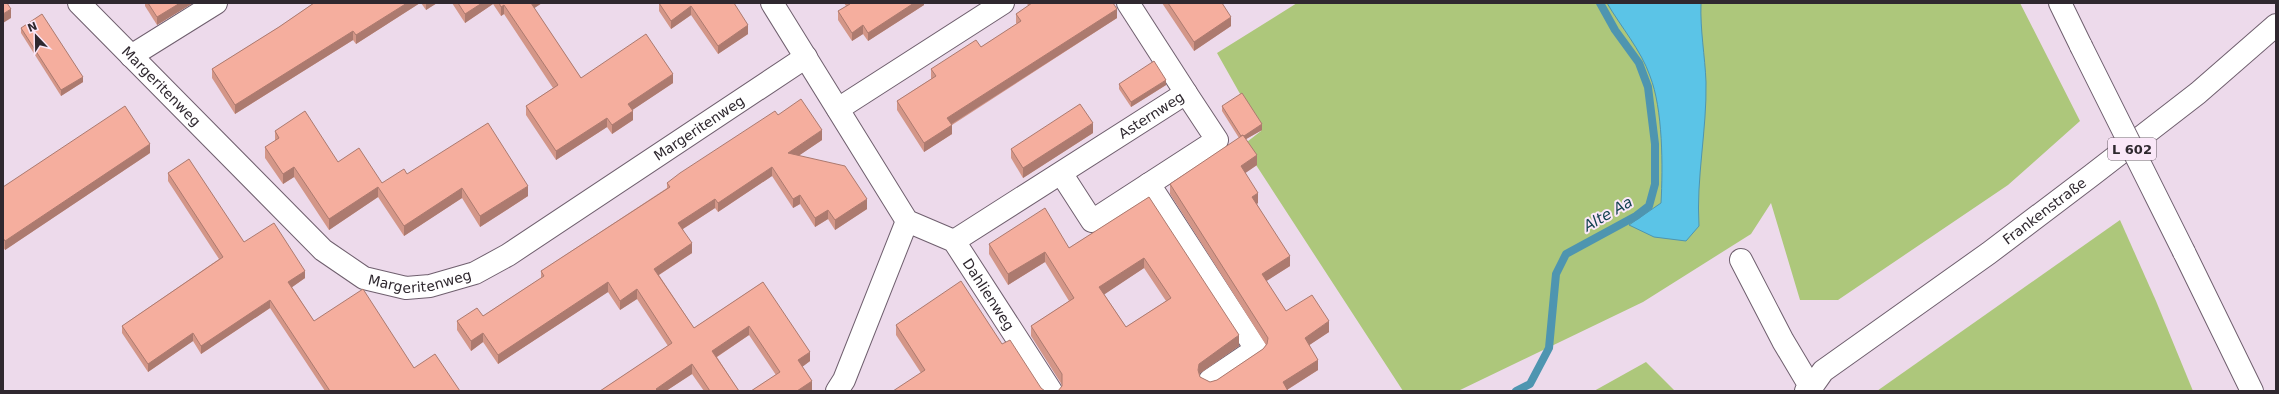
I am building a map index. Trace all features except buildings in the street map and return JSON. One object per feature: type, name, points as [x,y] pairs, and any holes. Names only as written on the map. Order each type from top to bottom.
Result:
[{"type":"street","name":"Margeritenweg","points":[[79,3],[323,250],[364,278],[406,288],[430,286],[475,273],[508,255],[806,57]]},
{"type":"street","points":[[131,56],[216,3]]},
{"type":"street","points":[[772,3],[907,221],[954,241]]},
{"type":"street","points":[[838,109],[1003,3]]},
{"type":"street","points":[[1128,3],[1186,93]]},
{"type":"street","name":"L 602","points":[[2060,3],[2252,391]]},
{"type":"street","name":"Frankenstraße","points":[[1809,390],[1823,371],[1990,253],[2086,180],[2198,93],[2276,25]]},
{"type":"street","name":"Asternweg","points":[[954,241],[1186,93],[1217,140],[1092,221],[1061,173]]},
{"type":"street","points":[[1149,184],[1256,349],[1210,380]]},
{"type":"street","points":[[837,391],[844,380],[907,221]]},
{"type":"street","name":"Dahlienweg","points":[[954,241],[1051,391]]},
{"type":"street","points":[[1741,260],[1809,390]]},
{"type":"green space","points":[[1297,3],[2020,3],[2080,121],[2008,185],[1838,300],[1800,300],[1771,203],[1751,234],[1643,302],[1458,391],[1403,391],[1243,145],[1261,131],[1217,53]]},
{"type":"green space","points":[[2120,220],[2156,301],[2193,391],[1877,391]]},
{"type":"green space","points":[[1646,362],[1675,391],[1594,391]]},
{"type":"water","points":[[1607,3],[1701,3],[1706,100],[1698,208],[1699,226],[1686,241],[1654,237],[1629,225],[1661,203],[1662,156],[1660,121],[1654,89],[1646,66]]},
{"type":"waterway","name":"Alte Aa","points":[[1516,391],[1530,384],[1549,348],[1556,274],[1566,254],[1636,216],[1649,206],[1655,184],[1655,144],[1648,87],[1639,63],[1615,30],[1600,3]]}]
